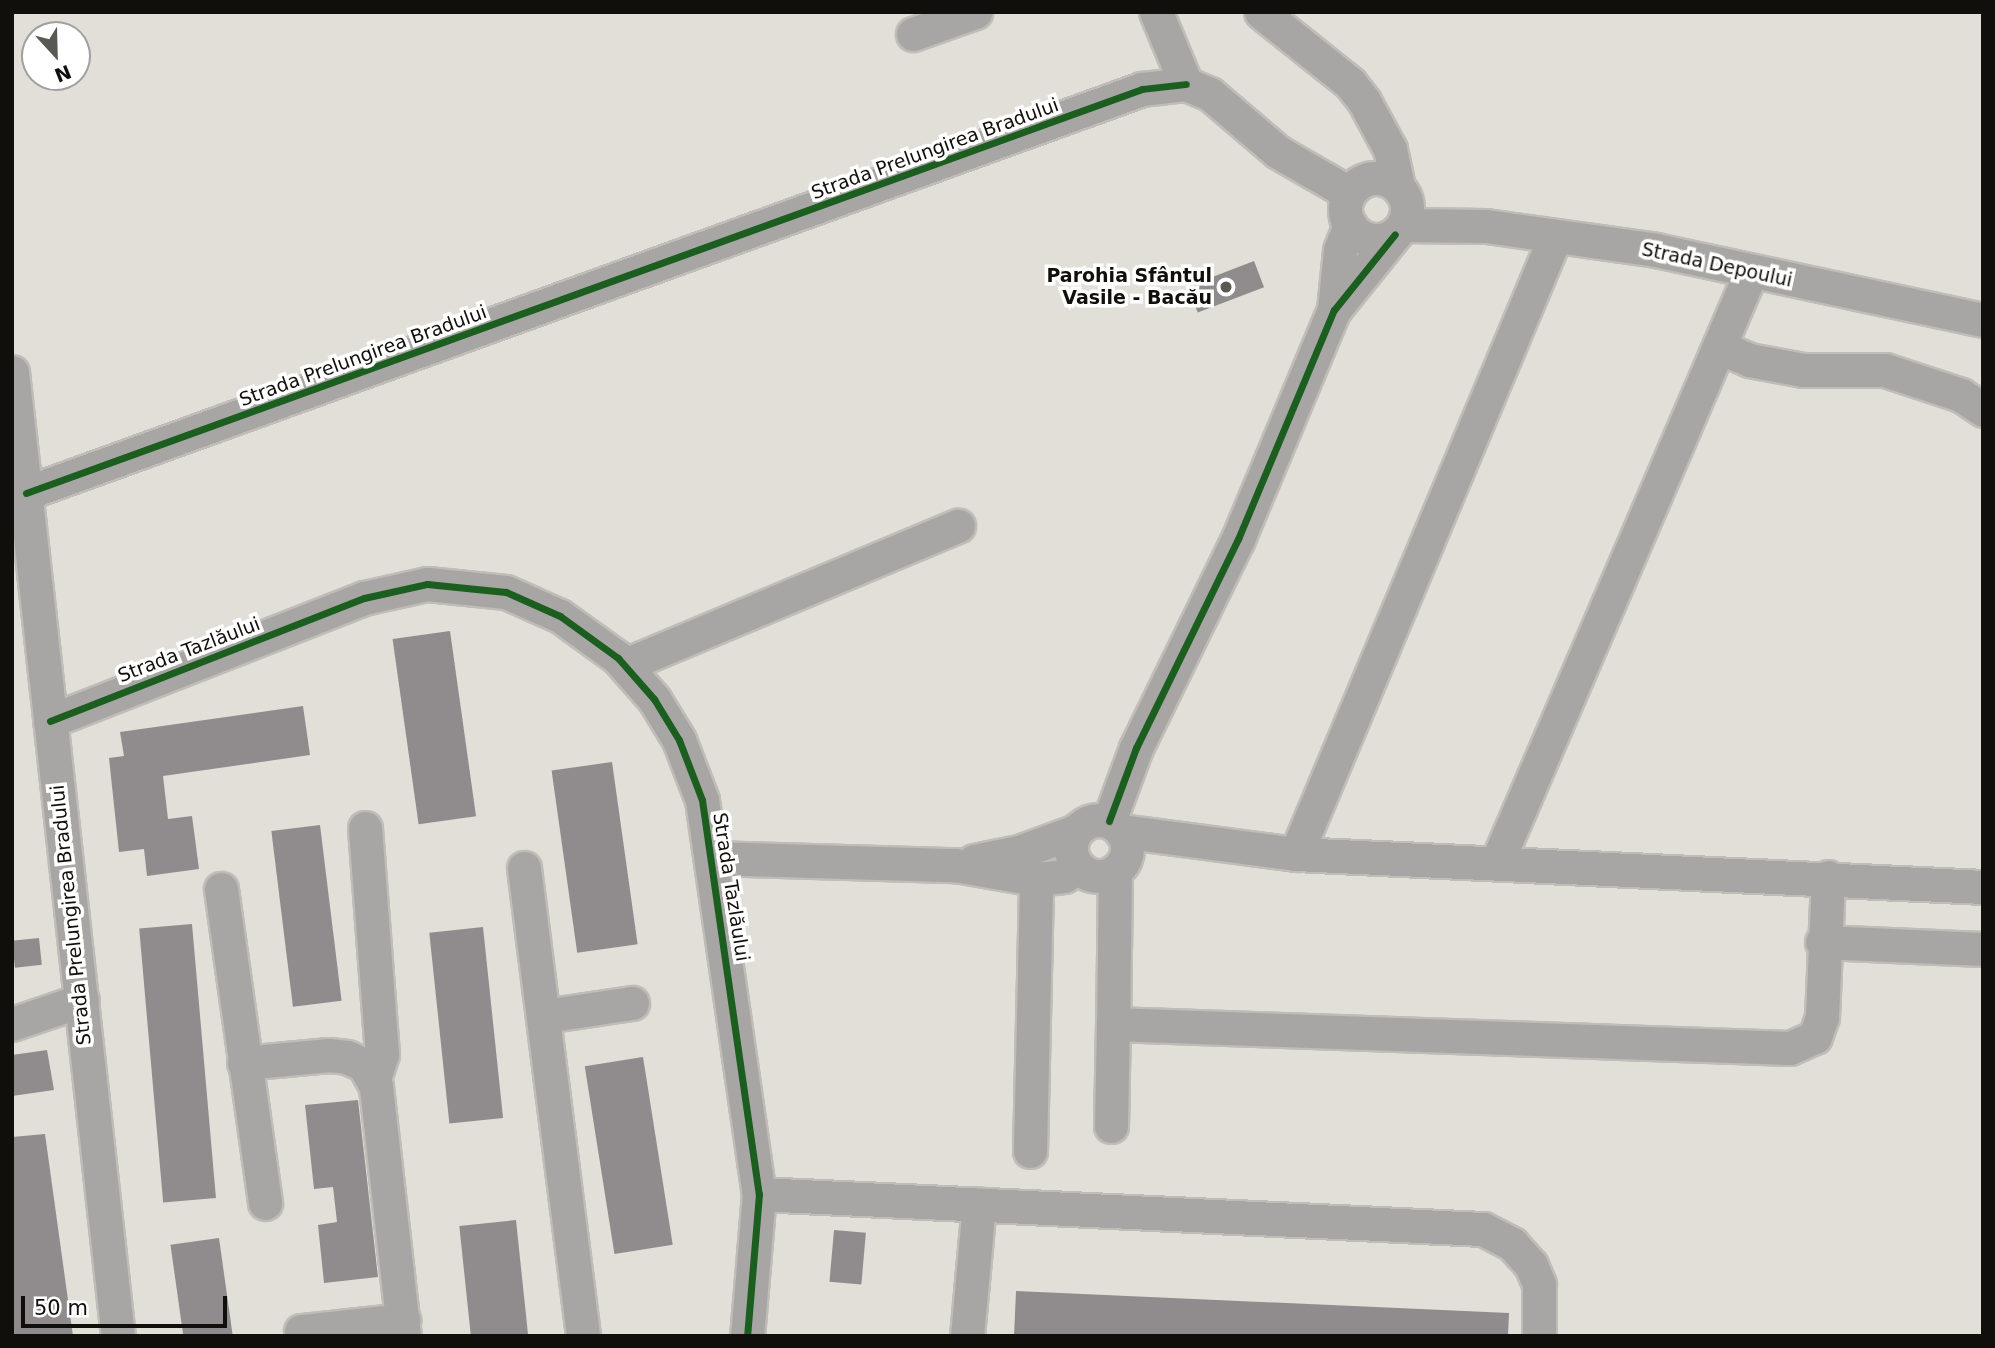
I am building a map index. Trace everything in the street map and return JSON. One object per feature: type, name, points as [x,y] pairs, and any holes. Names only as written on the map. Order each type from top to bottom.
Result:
[{"type":"street","points":[[914,34],[975,12]]},
{"type":"street","points":[[1156,12],[1186,84]]},
{"type":"street","points":[[1111,1126],[1113,1024],[1106,854],[1136,748],[1238,540],[1334,310],[1382,205],[1393,156],[1350,83],[1261,12]]},
{"type":"street","name":"Strada Depoului","points":[[1186,84],[1210,94],[1278,152],[1382,205],[1486,226],[1656,250],[1983,320]]},
{"type":"street","name":"Strada Prelungirea Bradului","points":[[26,494],[1142,89],[1186,84]]},
{"type":"street","points":[[1334,310],[1340,250],[1382,205]]},
{"type":"street","points":[[1296,854],[1555,237]]},
{"type":"street","points":[[1497,862],[1751,272]]},
{"type":"street","name":"Strada Depoului","points":[[1947,314],[1983,333]]},
{"type":"street","points":[[1719,347],[1749,360],[1803,370],[1885,370],[1961,395],[1983,410]]},
{"type":"street","name":"Strada Prelungirea Bradului","points":[[12,372],[26,494],[25,620],[50,722],[118,1336]]},
{"type":"street","points":[[625,665],[958,526]]},
{"type":"street","name":"Strada Tazlăului","points":[[50,722],[364,598],[427,584],[506,592],[560,616],[625,665],[654,699],[679,740],[702,800],[759,1194],[747,1336]]},
{"type":"street","points":[[955,865],[1018,852],[1076,831],[1085,823],[1106,854]]},
{"type":"street","points":[[365,828],[382,1054],[373,1081]]},
{"type":"street","points":[[712,858],[955,865],[1036,879],[1064,876],[1106,854],[1195,843],[1296,854],[1828,877],[1983,887]]},
{"type":"street","points":[[524,868],[545,1016],[583,1336]]},
{"type":"street","points":[[1113,1024],[1790,1048],[1815,1037],[1822,1017],[1822,942],[1828,877]]},
{"type":"street","points":[[1030,1151],[1036,879]]},
{"type":"street","points":[[221,889],[265,1203]]},
{"type":"street","points":[[1822,942],[1983,949]]},
{"type":"street","points":[[12,1024],[82,1000]]},
{"type":"street","points":[[545,1016],[632,1003]]},
{"type":"street","points":[[244,1063],[347,1056],[364,1065],[373,1081],[404,1328],[301,1331]]},
{"type":"street","points":[[759,1194],[1483,1229],[1512,1244],[1531,1265],[1539,1284],[1539,1336]]},
{"type":"street","points":[[967,1336],[979,1205]]},
{"type":"building","name":"Parohia Sfântul Vasile - Bacău","points":[[1254,261],[1264,287],[1198,313],[1188,286]]},
{"type":"building","points":[[450,631],[476,816],[419,824],[393,639]]},
{"type":"building","points":[[303,706],[310,755],[163,776],[168,819],[192,816],[199,869],[147,876],[144,849],[119,852],[109,758],[124,756],[120,732]]},
{"type":"building","points":[[612,762],[638,944],[577,953],[552,770]]},
{"type":"building","points":[[320,825],[342,1001],[293,1007],[271,831]]},
{"type":"building","points":[[192,924],[216,1198],[163,1203],[139,929]]},
{"type":"building","points":[[483,927],[503,1118],[449,1124],[429,933]]},
{"type":"building","points":[[39,938],[42,965],[15,968],[12,941]]},
{"type":"building","points":[[47,1050],[54,1090],[12,1096],[12,1055]]},
{"type":"building","points":[[643,1057],[673,1245],[614,1254],[585,1066]]},
{"type":"building","points":[[358,1100],[378,1277],[324,1283],[318,1225],[337,1222],[333,1187],[314,1189],[305,1105]]},
{"type":"building","points":[[45,1134],[73,1336],[12,1336],[12,1137]]},
{"type":"building","points":[[516,1220],[528,1336],[471,1336],[459,1226]]},
{"type":"building","points":[[834,1230],[866,1233],[861,1285],[829,1282]]},
{"type":"building","points":[[219,1238],[233,1336],[183,1336],[170,1245]]},
{"type":"building","points":[[1016,1291],[1509,1313],[1508,1336],[1014,1336]]},
{"type":"cycle path","points":[[26,493],[1142,89],[1186,84]]},
{"type":"cycle path","points":[[1109,821],[1136,748],[1238,539],[1334,310],[1395,234]]},
{"type":"cycle path","points":[[50,721],[364,598],[427,584],[506,592],[560,616],[618,658],[654,699],[679,740],[702,800],[759,1194],[747,1336]]},
{"type":"place","name":"Parohia Sfântul Vasile - Bacău","points":[[1226,287]]}]
